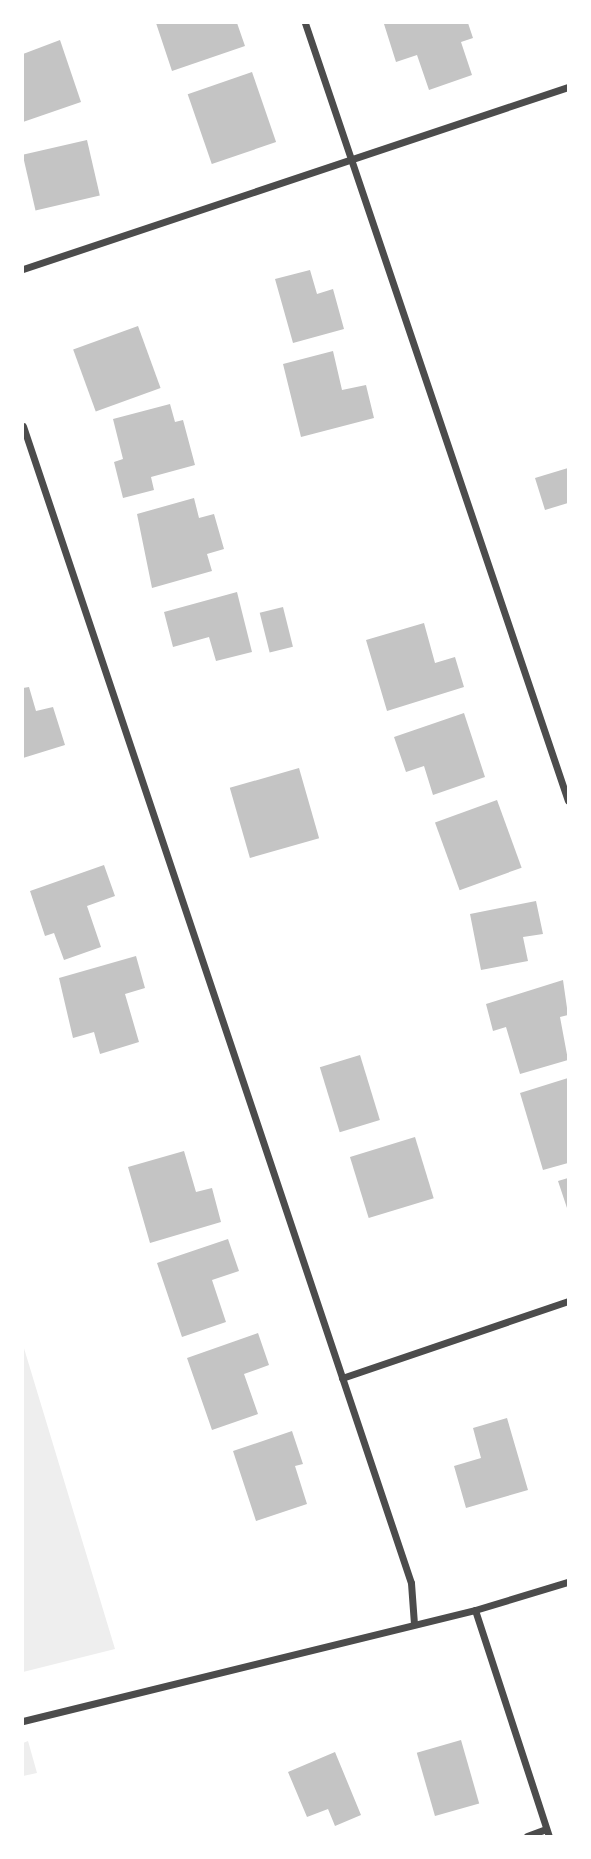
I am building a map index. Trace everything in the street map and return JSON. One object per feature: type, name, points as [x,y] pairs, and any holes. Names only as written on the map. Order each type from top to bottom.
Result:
[{"type":"street","points":[[305,23],[568,801]]},
{"type":"street","points":[[23,269],[568,87]]},
{"type":"street","points":[[23,426],[411,1583],[414,1624]]},
{"type":"street","points":[[342,1378],[568,1301]]},
{"type":"street","points":[[23,1720],[475,1610],[568,1582]]},
{"type":"street","points":[[475,1610],[548,1833],[527,1836]]},
{"type":"shaded area","points":[[23,1345],[115,1649],[23,1672]]},
{"type":"shaded area","points":[[28,1741],[37,1773],[23,1776],[23,1743]]},
{"type":"building","points":[[156,23],[237,23],[245,46],[172,71]]},
{"type":"building","points":[[468,23],[473,38],[461,42],[472,75],[429,90],[417,55],[396,62],[384,24]]},
{"type":"building","points":[[60,40],[81,102],[23,122],[23,54]]},
{"type":"building","points":[[252,72],[276,142],[212,164],[188,94]]},
{"type":"building","points":[[87,140],[100,196],[36,210],[23,155]]},
{"type":"building","points":[[310,270],[317,294],[333,289],[344,329],[293,343],[275,279]]},
{"type":"building","points":[[138,326],[161,388],[96,412],[73,350]]},
{"type":"building","points":[[333,351],[342,390],[366,385],[374,418],[301,437],[283,364]]},
{"type":"building","points":[[170,404],[175,422],[183,420],[195,465],[151,477],[154,490],[123,498],[114,462],[123,459],[113,419]]},
{"type":"building","points":[[568,468],[568,503],[545,510],[535,478]]},
{"type":"building","points":[[194,498],[199,518],[214,514],[224,549],[207,554],[212,571],[152,588],[137,514]]},
{"type":"building","points":[[237,592],[252,652],[216,661],[209,637],[173,647],[164,612]]},
{"type":"building","points":[[283,607],[293,647],[270,653],[260,613]]},
{"type":"building","points":[[424,623],[435,663],[455,657],[464,687],[387,711],[366,640]]},
{"type":"building","points":[[29,687],[36,711],[53,707],[65,745],[23,758],[23,688]]},
{"type":"building","points":[[464,713],[485,777],[433,795],[424,766],[406,772],[394,737]]},
{"type":"building","points":[[299,768],[319,838],[250,858],[230,788]]},
{"type":"building","points":[[497,800],[522,868],[460,890],[435,823]]},
{"type":"building","points":[[104,865],[115,896],[87,906],[101,947],[64,960],[54,933],[45,936],[30,891]]},
{"type":"building","points":[[536,901],[543,934],[523,937],[528,961],[481,970],[470,914]]},
{"type":"building","points":[[136,956],[145,988],[125,994],[139,1042],[100,1054],[94,1032],[73,1038],[59,978]]},
{"type":"building","points":[[563,980],[568,1015],[560,1017],[568,1060],[520,1074],[506,1027],[493,1031],[486,1004]]},
{"type":"building","points":[[360,1055],[380,1120],[340,1132],[320,1067]]},
{"type":"building","points":[[568,1078],[568,1163],[543,1170],[520,1093]]},
{"type":"building","points":[[415,1137],[434,1198],[369,1218],[350,1157]]},
{"type":"building","points":[[184,1151],[196,1192],[212,1188],[221,1222],[150,1243],[128,1167]]},
{"type":"building","points":[[568,1178],[568,1211],[558,1181]]},
{"type":"building","points":[[228,1239],[239,1271],[212,1280],[226,1322],[182,1337],[157,1263]]},
{"type":"building","points":[[258,1333],[269,1365],[244,1374],[258,1414],[212,1430],[187,1358]]},
{"type":"building","points":[[507,1418],[528,1490],[466,1508],[454,1466],[481,1458],[473,1428]]},
{"type":"building","points":[[292,1431],[303,1464],[295,1466],[307,1504],[256,1521],[233,1451]]},
{"type":"building","points":[[461,1740],[479,1803],[435,1816],[417,1753]]},
{"type":"building","points":[[335,1752],[361,1815],[335,1826],[328,1809],[307,1817],[288,1772]]}]
